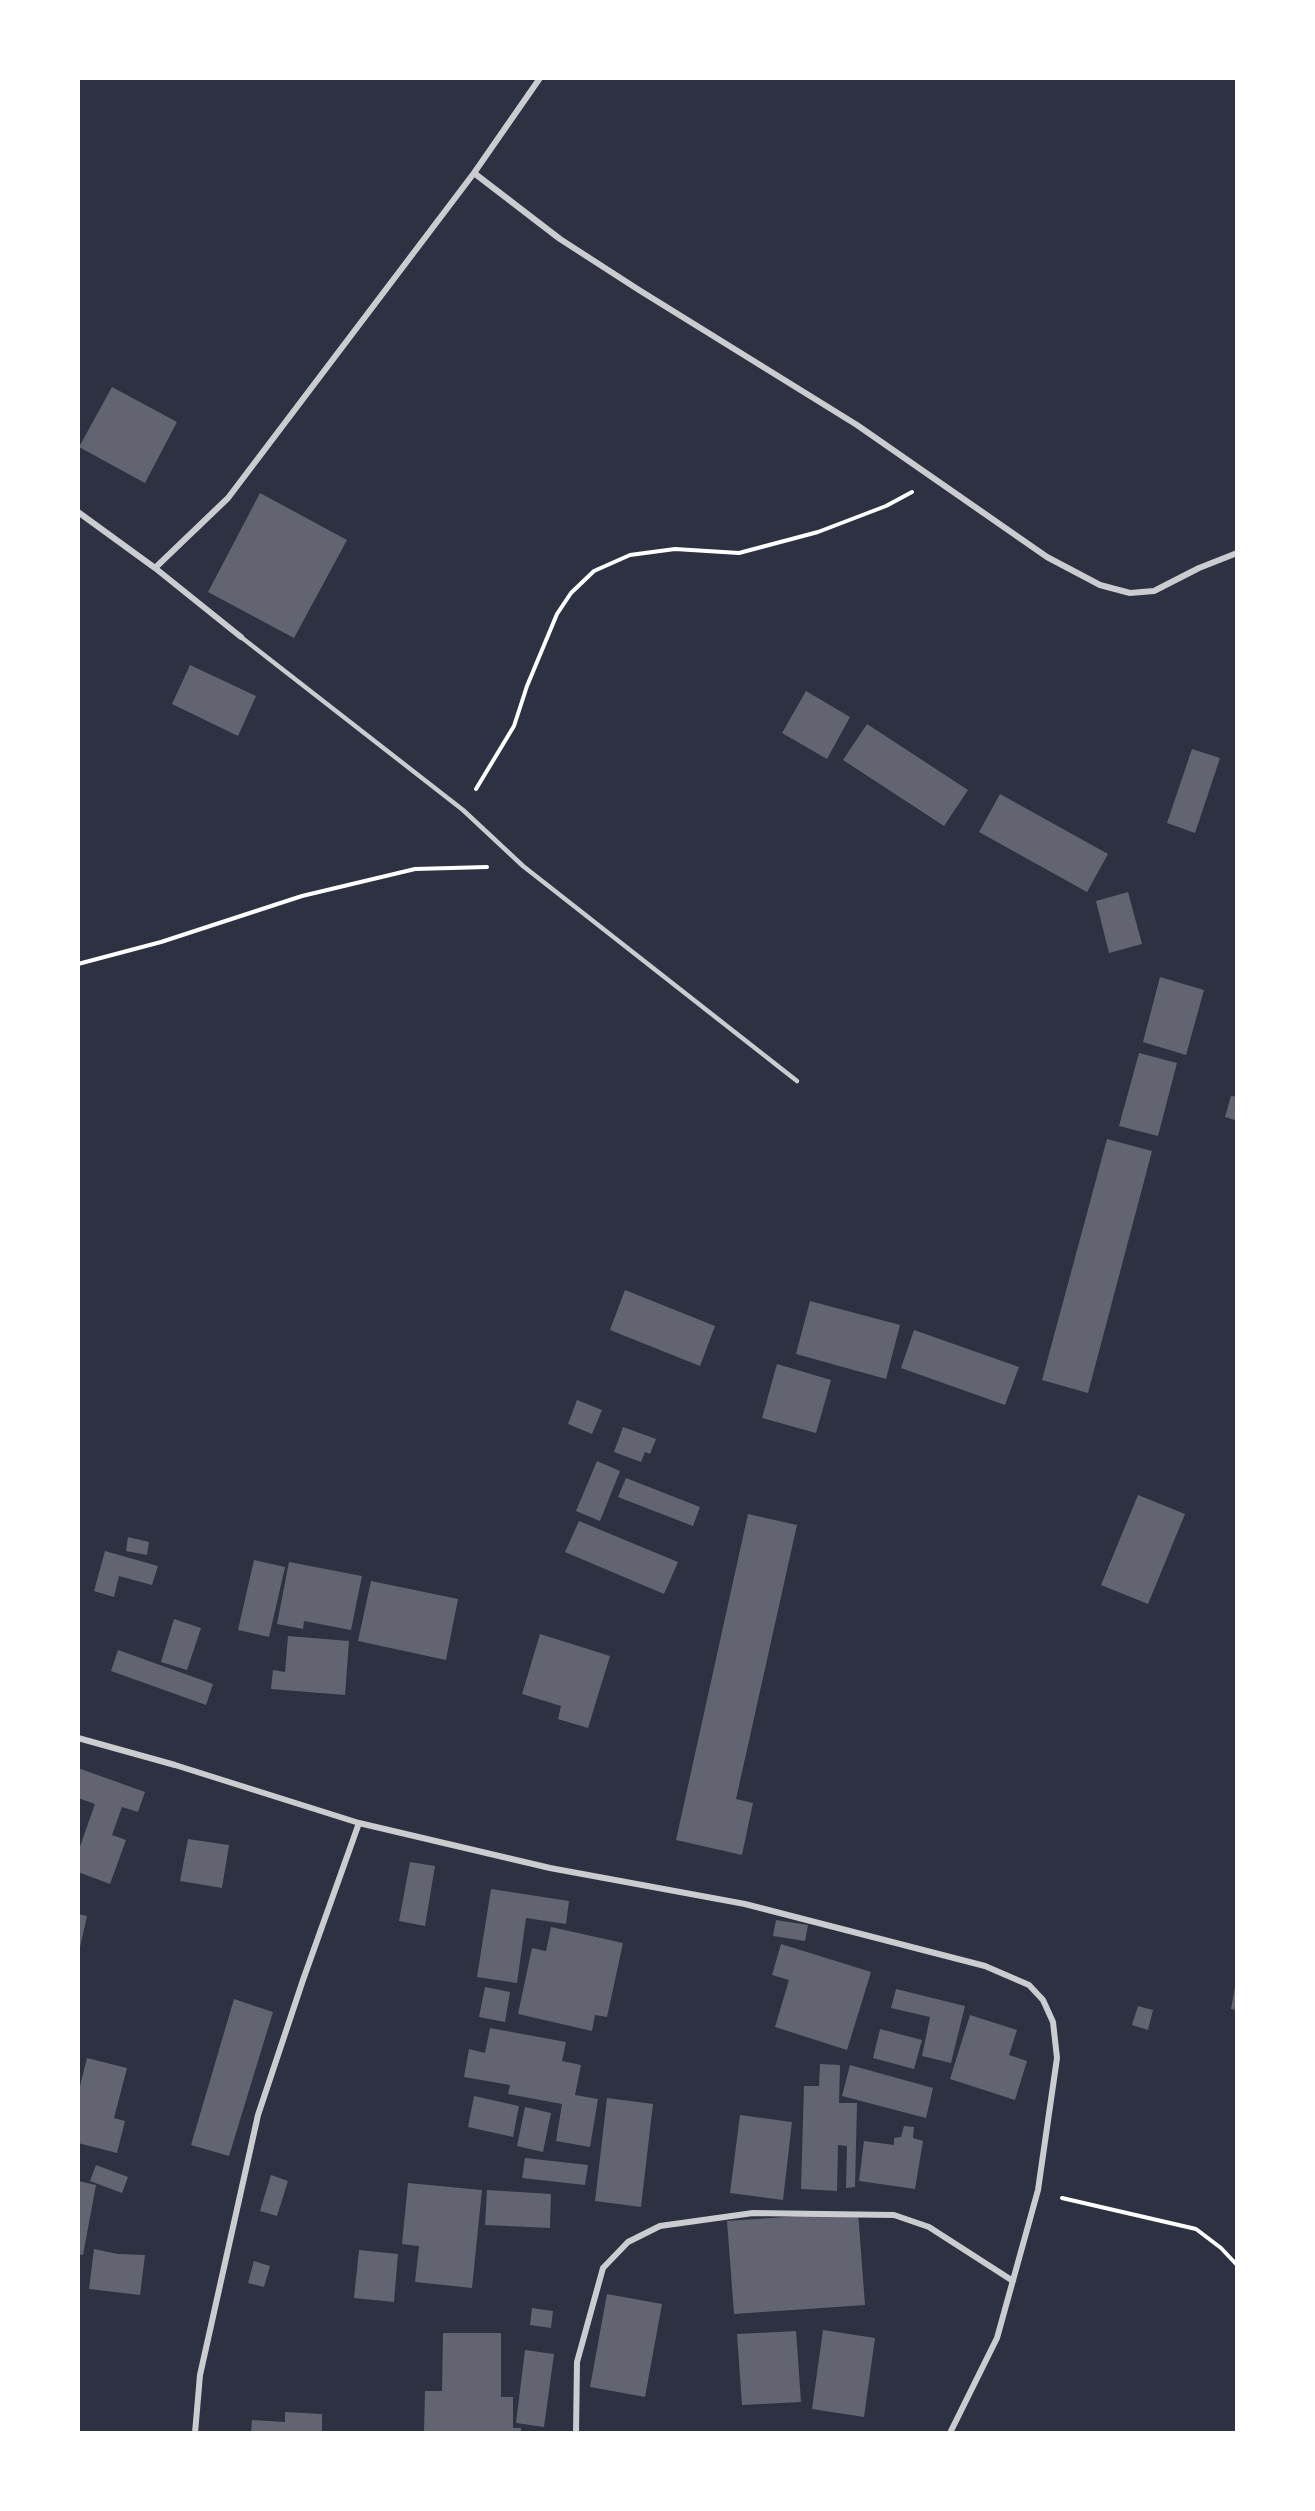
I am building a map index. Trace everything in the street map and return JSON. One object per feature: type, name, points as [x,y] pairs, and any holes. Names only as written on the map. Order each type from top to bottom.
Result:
[{"type":"street","points":[[155,568],[228,498],[474,174],[540,78]]},
{"type":"street","points":[[474,174],[580,252],[857,425],[1047,557],[1100,585],[1130,593],[1154,591],[1199,568],[1237,553]]},
{"type":"street","points":[[78,512],[155,568],[241,637]]},
{"type":"street","points":[[78,1738],[175,1765],[359,1823],[550,1868],[744,1904],[985,1966],[1029,1985],[1043,2000],[1053,2022],[1057,2058],[1038,2190],[996,2338],[950,2433]]},
{"type":"street","points":[[195,2433],[201,2375],[258,2115],[359,1823]]},
{"type":"street","points":[[576,2433],[577,2362],[603,2268],[628,2242],[660,2226],[753,2213],[894,2215],[929,2227],[1013,2281]]},
{"type":"lane","points":[[241,637],[463,810],[523,866],[797,1082]]},
{"type":"path","points":[[463,810],[514,726],[527,686],[557,614],[571,593],[594,571],[630,555],[675,549],[739,553],[818,532],[886,506],[936,478]]},
{"type":"path","points":[[78,964],[162,942],[302,896],[415,869],[523,866]]},
{"type":"path","points":[[1038,2190],[1196,2229],[1221,2248],[1237,2265]]},
{"type":"building","points":[[112,387],[177,422],[145,483],[79,447]]},
{"type":"building","points":[[260,493],[347,540],[294,638],[208,592]]},
{"type":"building","points":[[190,665],[256,696],[238,736],[172,704]]},
{"type":"building","points":[[806,691],[850,717],[827,759],[782,733]]},
{"type":"building","points":[[867,724],[968,790],[944,826],[843,760]]},
{"type":"building","points":[[1192,749],[1220,758],[1195,833],[1167,823]]},
{"type":"building","points":[[1000,794],[1108,854],[1087,892],[979,832]]},
{"type":"building","points":[[1128,892],[1142,944],[1109,953],[1096,901]]},
{"type":"building","points":[[1160,977],[1204,990],[1186,1055],[1143,1042]]},
{"type":"building","points":[[1139,1053],[1177,1063],[1158,1136],[1119,1126]]},
{"type":"building","points":[[1231,1096],[1237,1097],[1235,1120],[1225,1117]]},
{"type":"building","points":[[1107,1139],[1152,1151],[1088,1393],[1042,1380]]},
{"type":"building","points":[[625,1290],[715,1326],[700,1366],[610,1330]]},
{"type":"building","points":[[810,1301],[900,1325],[886,1379],[796,1354]]},
{"type":"building","points":[[914,1330],[1019,1367],[1005,1405],[901,1368]]},
{"type":"building","points":[[777,1364],[831,1380],[816,1433],[762,1418]]},
{"type":"building","points":[[577,1400],[602,1410],[592,1434],[568,1424]]},
{"type":"building","points":[[623,1427],[656,1439],[650,1454],[645,1452],[641,1462],[614,1452]]},
{"type":"building","points":[[597,1461],[620,1471],[600,1521],[576,1511]]},
{"type":"building","points":[[626,1478],[700,1507],[693,1526],[618,1497]]},
{"type":"building","points":[[1138,1495],[1185,1514],[1148,1604],[1101,1585]]},
{"type":"building","points":[[748,1514],[797,1525],[736,1799],[753,1803],[742,1855],[676,1840]]},
{"type":"building","points":[[579,1521],[678,1562],[664,1594],[565,1552]]},
{"type":"building","points":[[128,1537],[149,1542],[147,1555],[126,1551]]},
{"type":"building","points":[[105,1551],[158,1566],[152,1585],[119,1576],[114,1597],[94,1591]]},
{"type":"building","points":[[254,1560],[285,1567],[269,1637],[238,1630]]},
{"type":"building","points":[[289,1562],[362,1576],[351,1630],[304,1621],[303,1629],[277,1624]]},
{"type":"building","points":[[371,1581],[458,1599],[446,1660],[358,1641]]},
{"type":"building","points":[[174,1619],[201,1628],[187,1670],[161,1662]]},
{"type":"building","points":[[540,1634],[610,1656],[588,1728],[558,1719],[561,1706],[522,1694]]},
{"type":"building","points":[[288,1636],[349,1641],[345,1695],[271,1689],[273,1670],[285,1672]]},
{"type":"building","points":[[118,1650],[213,1684],[206,1705],[111,1671]]},
{"type":"building","points":[[78,1768],[145,1792],[138,1812],[122,1807],[112,1835],[126,1840],[110,1884],[78,1872],[78,1852],[95,1804],[78,1798]]},
{"type":"building","points":[[188,1839],[229,1845],[222,1888],[180,1881]]},
{"type":"building","points":[[410,1862],[435,1866],[425,1926],[399,1921]]},
{"type":"building","points":[[491,1889],[569,1901],[566,1924],[526,1918],[517,1983],[477,1977]]},
{"type":"building","points":[[78,1914],[87,1916],[79,1952],[78,1952]]},
{"type":"building","points":[[776,1920],[808,1925],[805,1941],[773,1936]]},
{"type":"building","points":[[551,1927],[623,1943],[607,2017],[595,2015],[592,2031],[518,2014],[532,1948],[546,1951]]},
{"type":"building","points":[[781,1944],[871,1972],[847,2050],[775,2027],[789,1980],[772,1975]]},
{"type":"building","points":[[1237,1983],[1237,2010],[1231,2009]]},
{"type":"building","points":[[485,1987],[510,1992],[505,2022],[479,2017]]},
{"type":"building","points":[[896,1989],[965,2006],[951,2063],[922,2056],[930,2017],[891,2008]]},
{"type":"building","points":[[234,1999],[273,2012],[229,2156],[191,2145]]},
{"type":"building","points":[[1138,2006],[1153,2010],[1148,2030],[1132,2025]]},
{"type":"building","points":[[970,2015],[1017,2030],[1009,2055],[1027,2061],[1015,2100],[950,2079]]},
{"type":"building","points":[[490,2028],[566,2042],[562,2061],[581,2065],[575,2095],[598,2099],[590,2147],[556,2141],[562,2104],[508,2094],[510,2085],[464,2077],[469,2049],[485,2053]]},
{"type":"building","points":[[880,2029],[922,2040],[914,2069],[873,2058]]},
{"type":"building","points":[[87,2058],[127,2068],[114,2118],[125,2121],[117,2153],[78,2143],[78,2094]]},
{"type":"building","points":[[820,2064],[840,2065],[839,2103],[857,2103],[855,2187],[846,2188],[847,2146],[838,2145],[837,2191],[801,2189],[804,2086],[819,2086]]},
{"type":"building","points":[[850,2065],[933,2088],[926,2118],[842,2096]]},
{"type":"building","points":[[474,2096],[519,2106],[513,2137],[468,2127]]},
{"type":"building","points":[[607,2098],[653,2104],[641,2207],[595,2201]]},
{"type":"building","points":[[525,2107],[551,2113],[543,2152],[517,2146]]},
{"type":"building","points":[[740,2115],[792,2122],[783,2200],[730,2193]]},
{"type":"building","points":[[904,2126],[914,2127],[913,2138],[923,2141],[915,2189],[859,2181],[864,2141],[894,2145],[894,2138],[901,2137]]},
{"type":"building","points":[[525,2158],[588,2165],[585,2185],[522,2178]]},
{"type":"building","points":[[96,2165],[128,2177],[122,2193],[90,2181]]},
{"type":"building","points":[[271,2175],[288,2181],[277,2216],[260,2211]]},
{"type":"building","points":[[78,2181],[96,2185],[83,2255],[78,2254]]},
{"type":"building","points":[[408,2183],[482,2190],[472,2288],[415,2282],[419,2246],[402,2244]]},
{"type":"building","points":[[487,2190],[551,2194],[550,2228],[485,2225]]},
{"type":"building","points":[[858,2212],[865,2305],[734,2314],[727,2221]]},
{"type":"building","points":[[94,2249],[118,2254],[145,2255],[140,2295],[89,2289]]},
{"type":"building","points":[[359,2250],[398,2254],[394,2302],[354,2298]]},
{"type":"building","points":[[254,2261],[270,2266],[264,2287],[248,2283]]},
{"type":"building","points":[[607,2294],[662,2304],[645,2397],[590,2387]]},
{"type":"building","points":[[532,2308],[553,2311],[551,2328],[530,2325]]},
{"type":"building","points":[[823,2330],[875,2338],[864,2417],[812,2409]]},
{"type":"building","points":[[796,2331],[801,2402],[742,2405],[737,2334]]},
{"type":"building","points":[[443,2333],[501,2333],[501,2397],[513,2397],[513,2428],[521,2428],[521,2433],[424,2432],[425,2391],[442,2391]]},
{"type":"building","points":[[525,2350],[554,2354],[544,2427],[516,2423]]},
{"type":"building","points":[[285,2412],[322,2414],[322,2433],[251,2433],[252,2420],[285,2422]]}]
